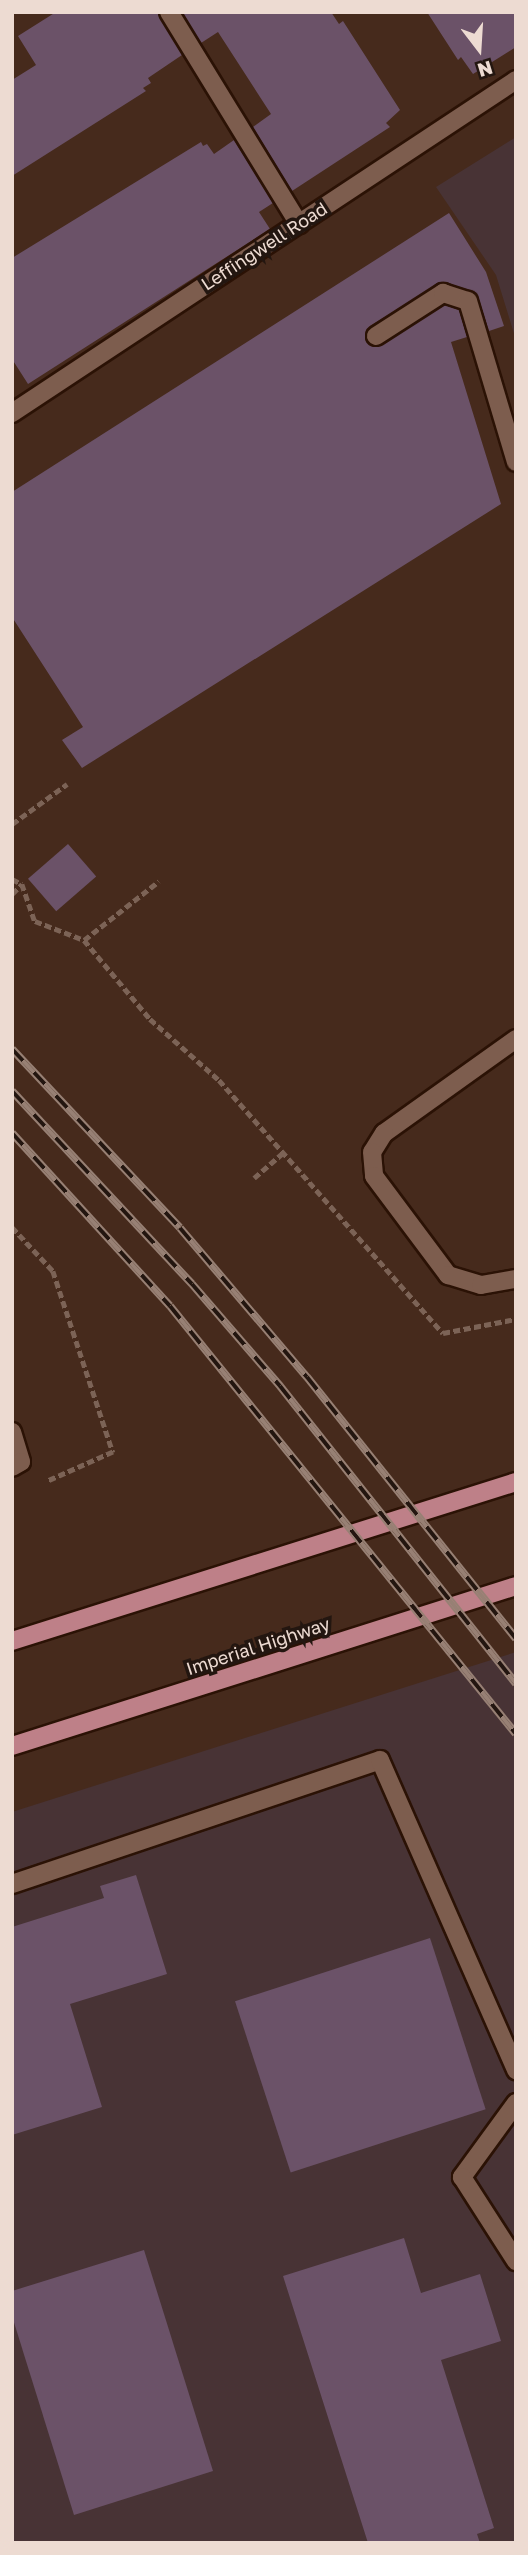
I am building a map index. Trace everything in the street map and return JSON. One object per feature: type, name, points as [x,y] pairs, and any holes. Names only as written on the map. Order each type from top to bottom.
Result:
[{"type":"main road","points":[[12,1641],[516,1482]]},
{"type":"main road","name":"Imperial Highway","points":[[12,1746],[516,1586]]},
{"type":"street","points":[[169,12],[299,224]]},
{"type":"street","name":"Leffingwell Road","points":[[12,413],[516,80]]},
{"type":"street","points":[[376,336],[443,293],[468,301],[516,462]]},
{"type":"street","points":[[516,1040],[384,1133],[372,1152],[374,1176],[448,1275],[481,1285],[516,1279]]},
{"type":"street","points":[[12,1432],[21,1462],[12,1467]]},
{"type":"street","points":[[12,1884],[380,1760],[516,2070]]},
{"type":"street","points":[[516,2103],[462,2177],[516,2261]]},
{"type":"path","points":[[12,824],[67,784]]},
{"type":"path","points":[[12,879],[22,884],[35,920],[84,940],[150,1019],[219,1080],[443,1333],[516,1319]]},
{"type":"path","points":[[84,940],[159,881]]},
{"type":"path","points":[[12,894],[22,884]]},
{"type":"path","points":[[254,1178],[283,1153]]},
{"type":"path","points":[[12,1227],[53,1271],[113,1452],[37,1486]]},
{"type":"shaded area","points":[[516,137],[516,340],[496,275],[436,187]]},
{"type":"shaded area","points":[[516,1652],[516,2543],[12,2543],[12,1812]]},
{"type":"building","points":[[56,12],[158,12],[182,55],[148,78],[151,83],[143,88],[146,91],[12,176],[12,80],[36,65],[18,36]]},
{"type":"building","points":[[182,12],[331,12],[339,24],[343,21],[400,110],[386,123],[390,127],[292,191],[253,127],[271,114],[218,32],[201,43]]},
{"type":"building","points":[[427,12],[516,12],[516,47],[473,74],[461,57],[458,60]]},
{"type":"building","points":[[234,140],[273,203],[259,212],[270,229],[28,384],[12,359],[12,258],[201,142],[203,146],[207,144],[214,154]]},
{"type":"building","points":[[449,213],[486,272],[504,326],[489,331],[477,294],[442,282],[370,326],[365,337],[370,346],[377,347],[445,305],[459,310],[467,337],[451,342],[501,504],[82,768],[62,740],[83,727],[12,617],[12,492]]},
{"type":"building","points":[[68,844],[96,876],[56,911],[28,879]]},
{"type":"building","points":[[136,1875],[167,1974],[70,2004],[102,2107],[12,2135],[12,1927],[104,1898],[100,1886]]},
{"type":"building","points":[[430,1938],[486,2109],[291,2173],[235,2001]]},
{"type":"building","points":[[404,2238],[421,2293],[480,2274],[501,2341],[441,2360],[494,2528],[477,2534],[480,2543],[368,2543],[283,2276]]},
{"type":"building","points":[[144,2250],[213,2471],[74,2515],[12,2316],[12,2291]]},
{"type":"railway","points":[[12,1049],[180,1228],[307,1377],[516,1639]]},
{"type":"railway","points":[[12,1091],[192,1284],[280,1386],[516,1684]]},
{"type":"railway","points":[[12,1133],[170,1306],[516,1734]]}]
